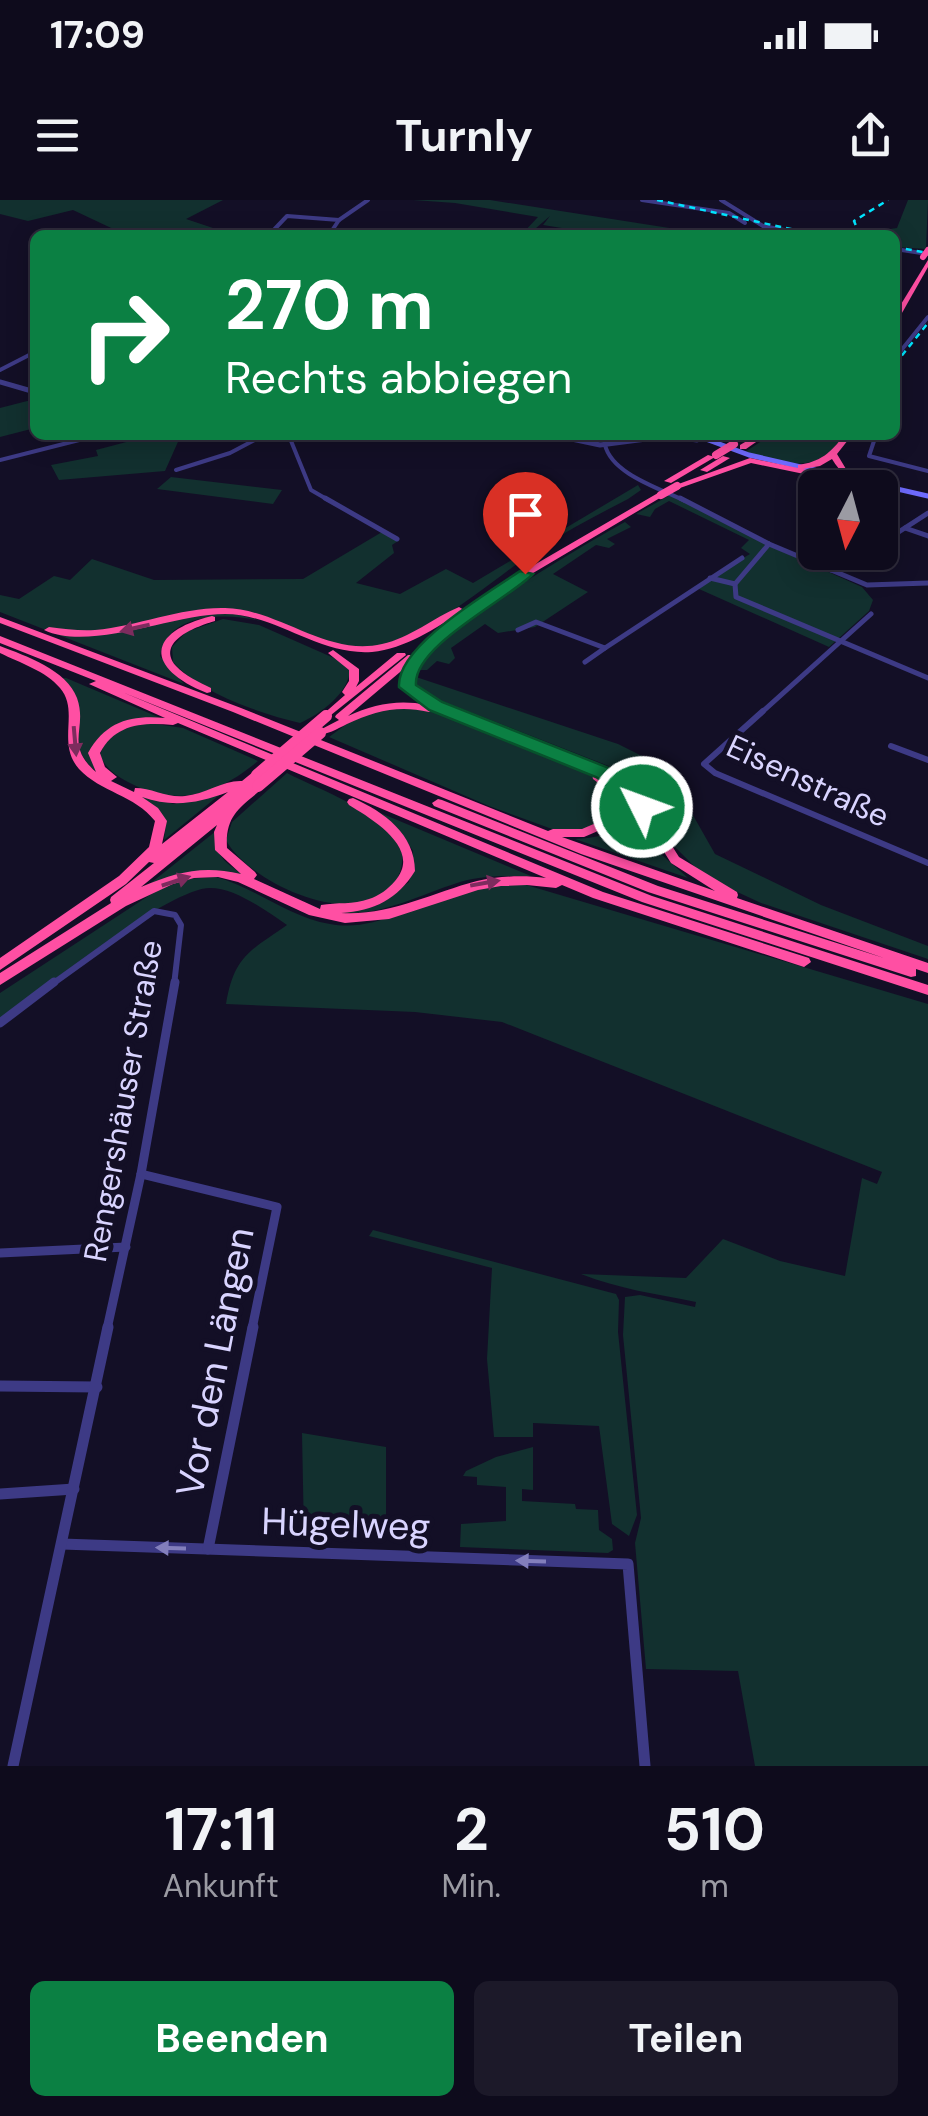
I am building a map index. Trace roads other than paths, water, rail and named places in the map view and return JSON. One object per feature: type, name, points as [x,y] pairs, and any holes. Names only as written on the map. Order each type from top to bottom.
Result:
[{"type":"highway","points":[[900,299],[927,256]]},
{"type":"highway","points":[[900,310],[927,256]]},
{"type":"highway","points":[[739,446],[745,440]]},
{"type":"highway","points":[[337,705],[459,610],[550,549],[752,440]]},
{"type":"highway","points":[[830,467],[845,440]]},
{"type":"highway","points":[[673,484],[710,477],[747,460],[798,471]]},
{"type":"highway","points":[[800,467],[818,465],[837,470]]},
{"type":"highway","points":[[0,965],[122,881],[441,636],[540,565],[657,493]]},
{"type":"highway","points":[[0,620],[96,635],[226,611],[255,615],[336,648],[367,651],[395,645],[459,610]]},
{"type":"highway","points":[[237,710],[176,671],[167,660],[166,650],[177,634],[197,622],[236,618],[336,654],[351,664],[356,676],[337,705],[334,720]]},
{"type":"highway","points":[[0,620],[237,710],[513,823],[928,968]]},
{"type":"highway","points":[[0,630],[177,695],[653,889],[928,976]]},
{"type":"highway","points":[[441,636],[413,662],[406,681],[411,692],[436,706],[616,780],[636,798],[667,851],[687,871],[791,923]]},
{"type":"highway","points":[[0,639],[648,900],[928,991]]},
{"type":"highway","points":[[0,648],[598,895],[780,956],[928,991]]},
{"type":"highway","points":[[0,648],[65,687],[74,707],[72,747],[78,762],[151,808],[161,821],[156,849],[122,881]]},
{"type":"highway","points":[[58,942],[229,810],[252,781],[334,720],[374,707],[418,706],[585,770],[607,784],[616,800],[608,822],[584,833],[552,833],[513,823]]},
{"type":"highway","points":[[208,732],[150,720],[123,724],[98,744],[96,761],[108,775],[145,794],[171,801],[205,797],[252,781]]},
{"type":"highway","points":[[229,810],[220,832],[221,850],[252,875],[310,904],[328,908],[366,906],[385,898],[409,871],[409,852],[404,842],[378,818],[314,778]]},
{"type":"highway","points":[[0,980],[146,892],[181,878],[210,873],[240,878],[306,911],[349,919],[397,911],[490,880],[540,881],[598,895]]},
{"type":"main road","points":[[703,440],[800,467],[830,467]]},
{"type":"main road","points":[[708,440],[834,470]]},
{"type":"main road","points":[[898,491],[928,498]]},
{"type":"main road","points":[[898,491],[928,498]]},
{"type":"street","points":[[332,230],[339,220],[368,200]]},
{"type":"street","points":[[642,200],[730,213],[745,224]]},
{"type":"street","points":[[721,200],[763,226],[784,230]]},
{"type":"street","points":[[274,230],[288,216],[339,220]]},
{"type":"street","points":[[900,249],[927,256]]},
{"type":"street","points":[[900,352],[928,317]]},
{"type":"street","points":[[0,370],[30,355]]},
{"type":"street","points":[[24,358],[30,363]]},
{"type":"street","points":[[0,382],[30,391]]},
{"type":"street","points":[[0,460],[80,440]]},
{"type":"street","points":[[176,470],[214,459],[254,440]]},
{"type":"street","points":[[293,440],[311,490],[397,539]]},
{"type":"street","points":[[579,440],[605,445],[637,440]]},
{"type":"street","points":[[873,440],[868,450],[870,456],[928,471]]},
{"type":"street","points":[[605,445],[608,457],[620,468],[798,556]]},
{"type":"street","points":[[898,532],[928,513]]},
{"type":"street","points":[[905,528],[928,536]]},
{"type":"street","points":[[768,544],[735,584],[736,598],[928,678]]},
{"type":"street","points":[[585,662],[742,558]]},
{"type":"street","points":[[831,570],[873,587],[928,583]]},
{"type":"street","points":[[710,578],[735,584]]},
{"type":"street","name":"Eisenstraße","points":[[871,614],[704,764],[714,773],[928,862]]},
{"type":"street","points":[[518,630],[536,622],[605,648]]},
{"type":"street","points":[[890,746],[928,760]]},
{"type":"street","name":"Rengershäuser Straße","points":[[0,1023],[140,918],[154,911],[174,915],[181,926],[178,964],[141,1174],[13,1766]]},
{"type":"street","name":"Vor den Längen","points":[[141,1174],[277,1207],[208,1549]]},
{"type":"street","points":[[0,1253],[126,1247]]},
{"type":"street","points":[[0,1386],[97,1387]]},
{"type":"street","points":[[0,1494],[74,1489]]},
{"type":"street","name":"Hügelweg","points":[[62,1544],[628,1564],[645,1766]]},
{"type":"railway","points":[[657,200],[795,230]]},
{"type":"railway","points":[[858,230],[854,221],[888,200]]},
{"type":"railway","points":[[900,248],[928,253]]},
{"type":"railway","points":[[900,358],[928,323]]}]
